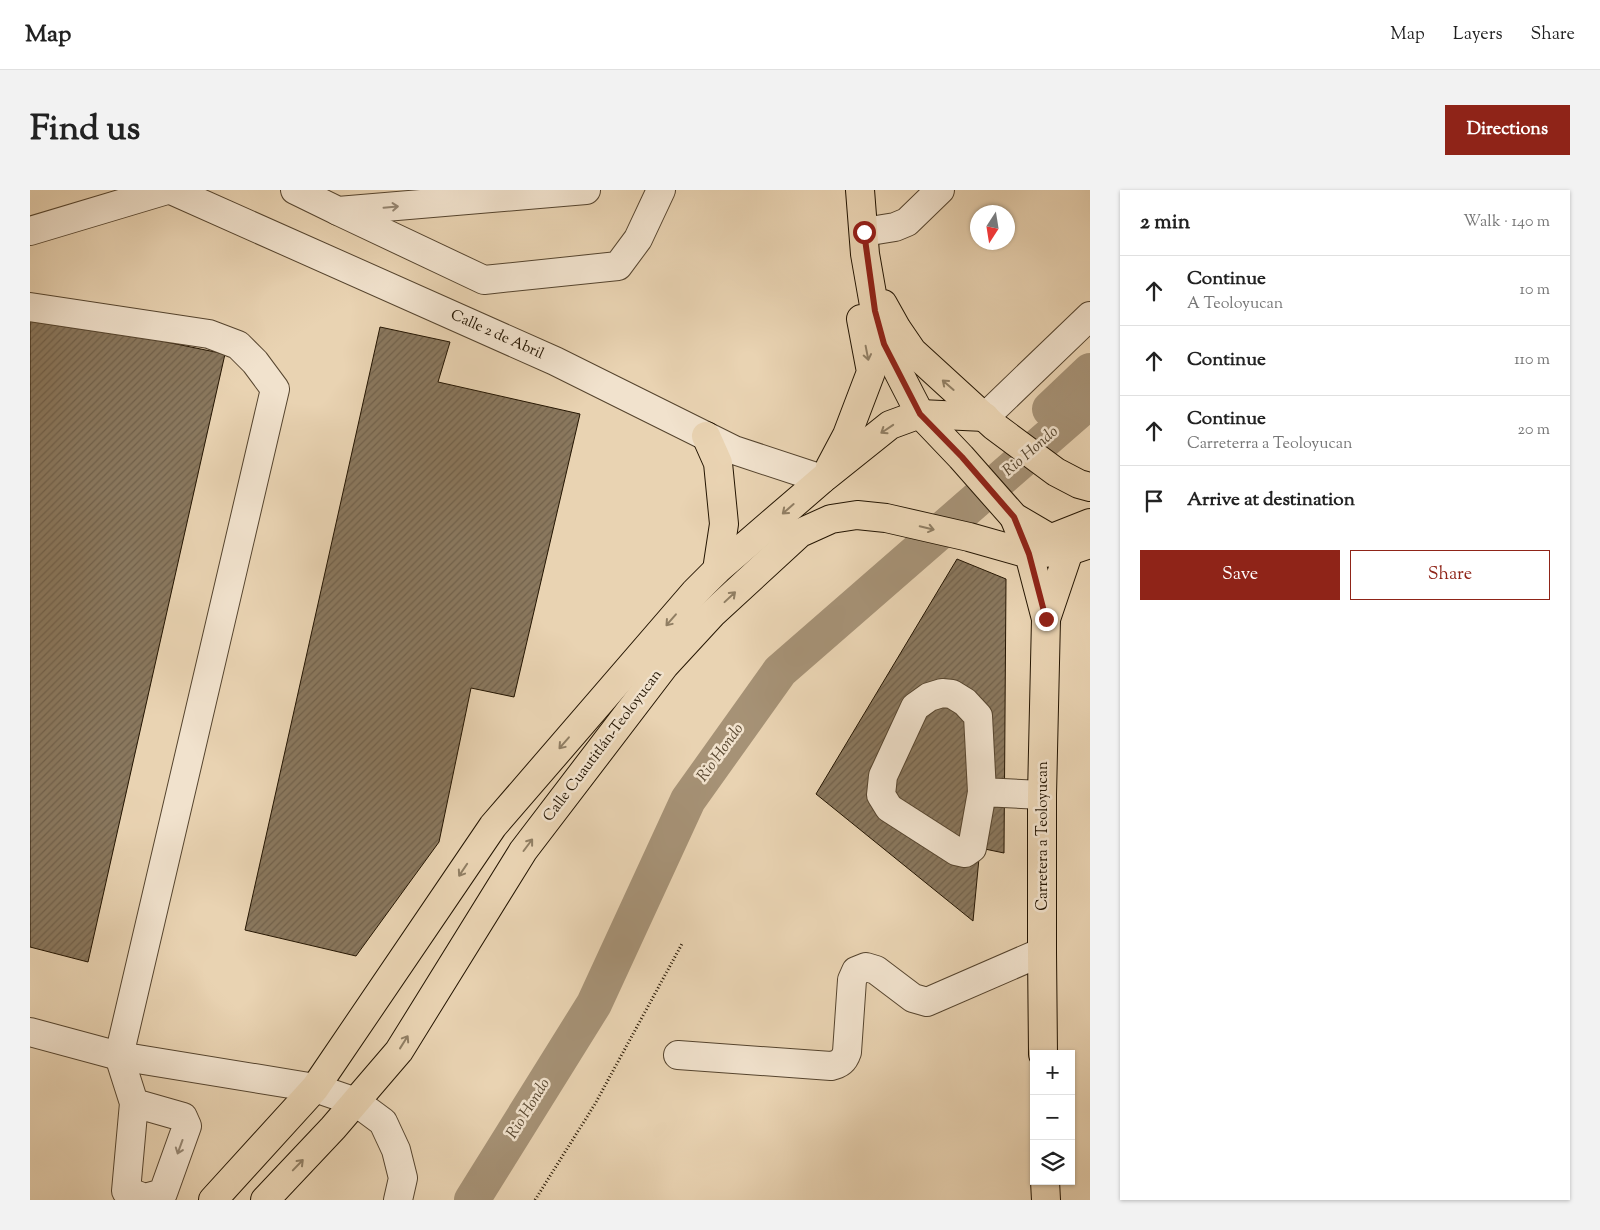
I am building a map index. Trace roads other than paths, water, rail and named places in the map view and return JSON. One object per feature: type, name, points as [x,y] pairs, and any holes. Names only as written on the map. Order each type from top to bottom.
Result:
[{"type":"main road","points":[[860,190],[866,254],[875,311],[884,344],[920,414],[962,457],[1010,513],[1059,547]]},
{"type":"main road","points":[[866,254],[897,329],[912,351],[989,422],[1056,472],[1079,484],[1090,487]]},
{"type":"main road","points":[[824,478],[847,435],[871,372],[858,305],[860,282],[866,254]]},
{"type":"main road","name":"Calle Cuautitlán-Teoloyucan","points":[[213,1200],[315,1088],[493,826],[716,570],[824,478],[890,425],[920,414],[989,422]]},
{"type":"main road","points":[[706,436],[718,463],[724,524],[716,570]]},
{"type":"main road","name":"Calle Cuautitlán-Teoloyucan","points":[[265,1200],[356,1102],[399,1050],[523,851],[665,665],[712,614],[800,533],[830,519],[857,516],[886,518],[968,537],[1059,547]]},
{"type":"main road","points":[[1046,619],[1059,547],[1090,523]]},
{"type":"main road","points":[[1046,619],[1059,547]]},
{"type":"main road","name":"Carretera a Teoloyucan","points":[[1043,1050],[1042,795],[1046,619]]},
{"type":"main road","points":[[1045,1185],[1046,1200]]},
{"type":"street","points":[[30,231],[169,190]]},
{"type":"street","name":"Calle 2 de Abril","points":[[169,190],[555,361],[734,450],[824,478]]},
{"type":"street","points":[[295,190],[484,280],[618,266],[638,239],[661,190]]},
{"type":"street","points":[[338,212],[586,190]]},
{"type":"street","points":[[866,254],[895,227],[907,222],[940,190]]},
{"type":"street","points":[[30,307],[209,334],[238,345],[255,362],[275,389],[119,1056],[134,1103]]},
{"type":"street","points":[[989,422],[1090,316]]},
{"type":"street","points":[[942,693],[952,694],[965,702],[978,716],[982,792],[972,848],[965,853],[956,851],[889,808],[881,796],[883,776],[915,707],[929,697],[942,693]]},
{"type":"street","points":[[982,792],[1042,795]]},
{"type":"street","points":[[678,1055],[831,1066],[838,1064],[844,1059],[847,1052],[852,980],[856,971],[866,967],[876,970],[913,998],[927,1002],[1042,952]]},
{"type":"street","points":[[30,1032],[119,1056],[315,1088],[356,1102],[383,1122],[396,1150],[403,1178],[398,1200]]},
{"type":"waterway","points":[[1050,409],[1090,371]]},
{"type":"waterway","name":"Rio Hondo","points":[[472,1200],[594,1004],[688,800],[780,671],[1090,401]]}]
